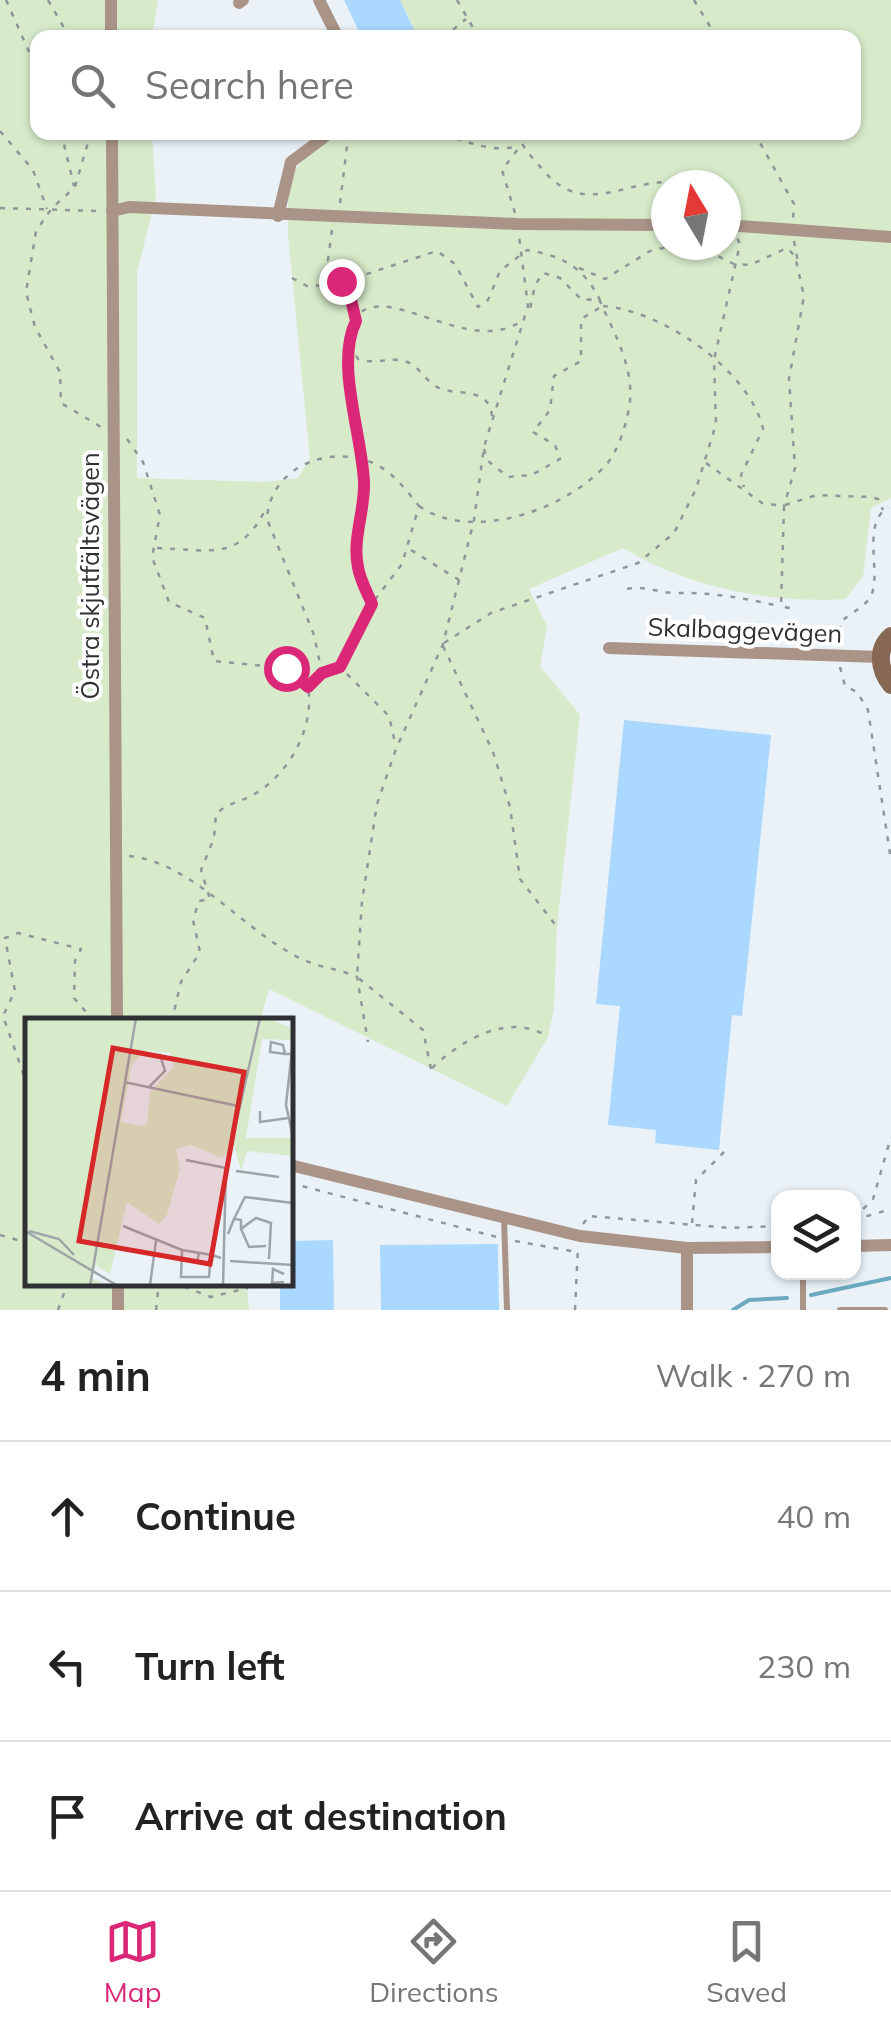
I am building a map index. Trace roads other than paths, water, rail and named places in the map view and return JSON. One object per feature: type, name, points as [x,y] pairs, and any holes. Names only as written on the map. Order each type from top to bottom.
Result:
[{"type":"main road","points":[[891,636],[883,642],[880,657],[891,685]]},
{"type":"street","points":[[111,0],[112,30]]},
{"type":"street","points":[[318,0],[334,30]]},
{"type":"street","name":"Östra skjutfältsvägen","points":[[112,140],[118,1018]]},
{"type":"street","points":[[278,216],[292,162],[321,140]]},
{"type":"street","points":[[112,211],[128,207],[336,218],[651,225]]},
{"type":"street","points":[[741,226],[891,237]]},
{"type":"street","name":"Skalbaggevägen","points":[[609,648],[880,657]]},
{"type":"street","points":[[292,1164],[580,1236],[687,1248],[771,1248]]},
{"type":"street","points":[[861,1246],[891,1245]]},
{"type":"street","points":[[687,1248],[687,1310]]},
{"type":"lane","points":[[504,1217],[507,1310]]},
{"type":"lane","points":[[803,1310],[804,1280]]},
{"type":"lane","points":[[840,1310],[885,1310]]},
{"type":"waterway","points":[[811,1295],[891,1278]]},
{"type":"waterway","points":[[733,1310],[749,1300],[787,1298]]}]
